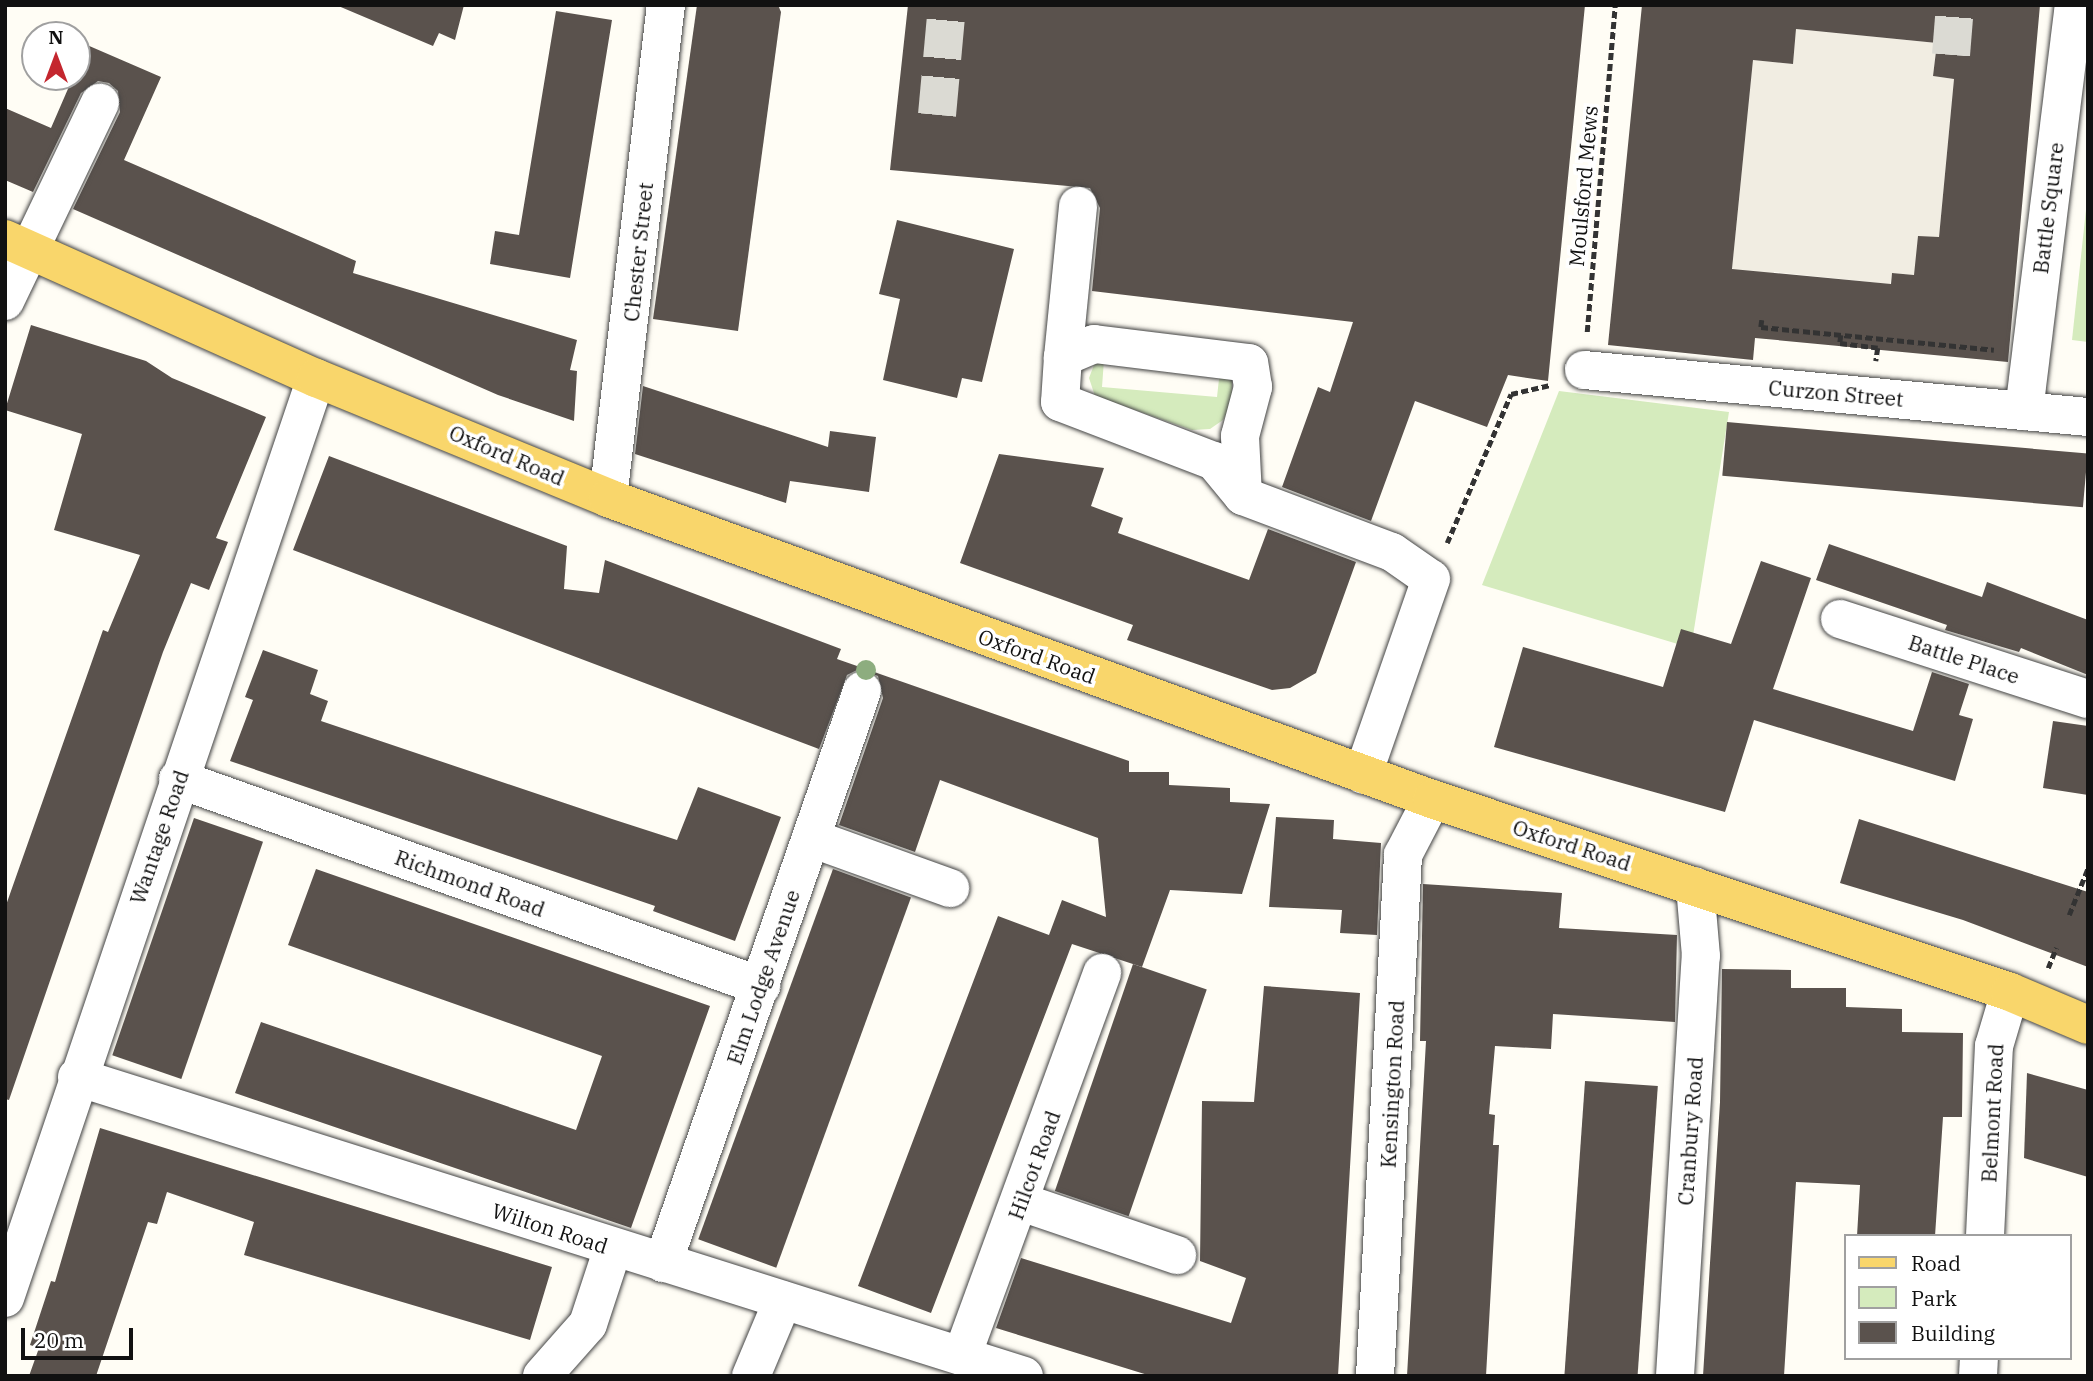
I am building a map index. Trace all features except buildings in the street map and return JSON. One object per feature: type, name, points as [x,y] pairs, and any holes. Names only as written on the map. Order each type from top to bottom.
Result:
[{"type":"main road","name":"Oxford Road","points":[[16,245],[316,378],[608,498],[1432,799],[2010,992],[2088,1025]]},
{"type":"street","name":"Chester Street","points":[[608,498],[666,5]]},
{"type":"street","name":"Battle Square","points":[[2024,411],[2074,5]]},
{"type":"street","points":[[5,301],[16,245],[100,103]]},
{"type":"street","points":[[1078,206],[1060,402],[1214,461],[1243,496],[1392,552],[1431,579],[1363,774]]},
{"type":"street","points":[[1063,357],[1094,344],[1249,363],[1253,387],[1240,436],[1243,496]]},
{"type":"street","name":"Curzon Street","points":[[1572,377],[2088,417]]},
{"type":"street","name":"Wantage Road","points":[[5,1298],[77,1077],[316,378]]},
{"type":"street","name":"Battle Place","points":[[1840,619],[2088,699]]},
{"type":"street","name":"Elm Lodge Avenue","points":[[663,1263],[862,691]]},
{"type":"street","name":"Richmond Road","points":[[178,779],[761,986]]},
{"type":"street","name":"Kensington Road","points":[[1375,1376],[1403,855],[1432,799]]},
{"type":"street","points":[[811,838],[950,888]]},
{"type":"street","name":"Cranbury Road","points":[[1675,1376],[1701,956],[1695,886]]},
{"type":"street","name":"Hilcot Road","points":[[962,1356],[1021,1202],[1102,973]]},
{"type":"street","name":"Belmont Road","points":[[1985,1234],[1994,1046],[2010,992]]},
{"type":"street","name":"Wilton Road","points":[[77,1077],[1024,1376]]},
{"type":"street","points":[[1021,1202],[1177,1255]]},
{"type":"street","points":[[542,1376],[587,1324],[613,1248]]},
{"type":"street","points":[[751,1376],[783,1300]]},
{"type":"path","name":"Moulsford Mews","points":[[1572,377],[1615,5]]},
{"type":"path","points":[[1762,320],[1761,327],[2030,353]]},
{"type":"path","points":[[1431,579],[1511,394],[1572,377]]},
{"type":"path","points":[[2069,915],[2088,868]]},
{"type":"green space","points":[[2088,191],[2088,342],[2072,340]]},
{"type":"green space","points":[[1104,360],[1102,387],[1217,397],[1220,370],[1232,380],[1232,402],[1223,420],[1210,429],[1192,430],[1095,396],[1089,378],[1094,365]]},
{"type":"green space","points":[[1559,391],[1729,412],[1691,648],[1482,585]]},
{"type":"shaded area","points":[[1796,29],[1937,43],[1933,76],[1954,79],[1939,237],[1915,275],[1892,273],[1890,284],[1774,272],[1769,321],[1730,289],[1753,60],[1793,64]]},
{"type":"tunnel","points":[[937,115],[947,5]]},
{"type":"tunnel","points":[[1951,55],[1955,5]]}]
